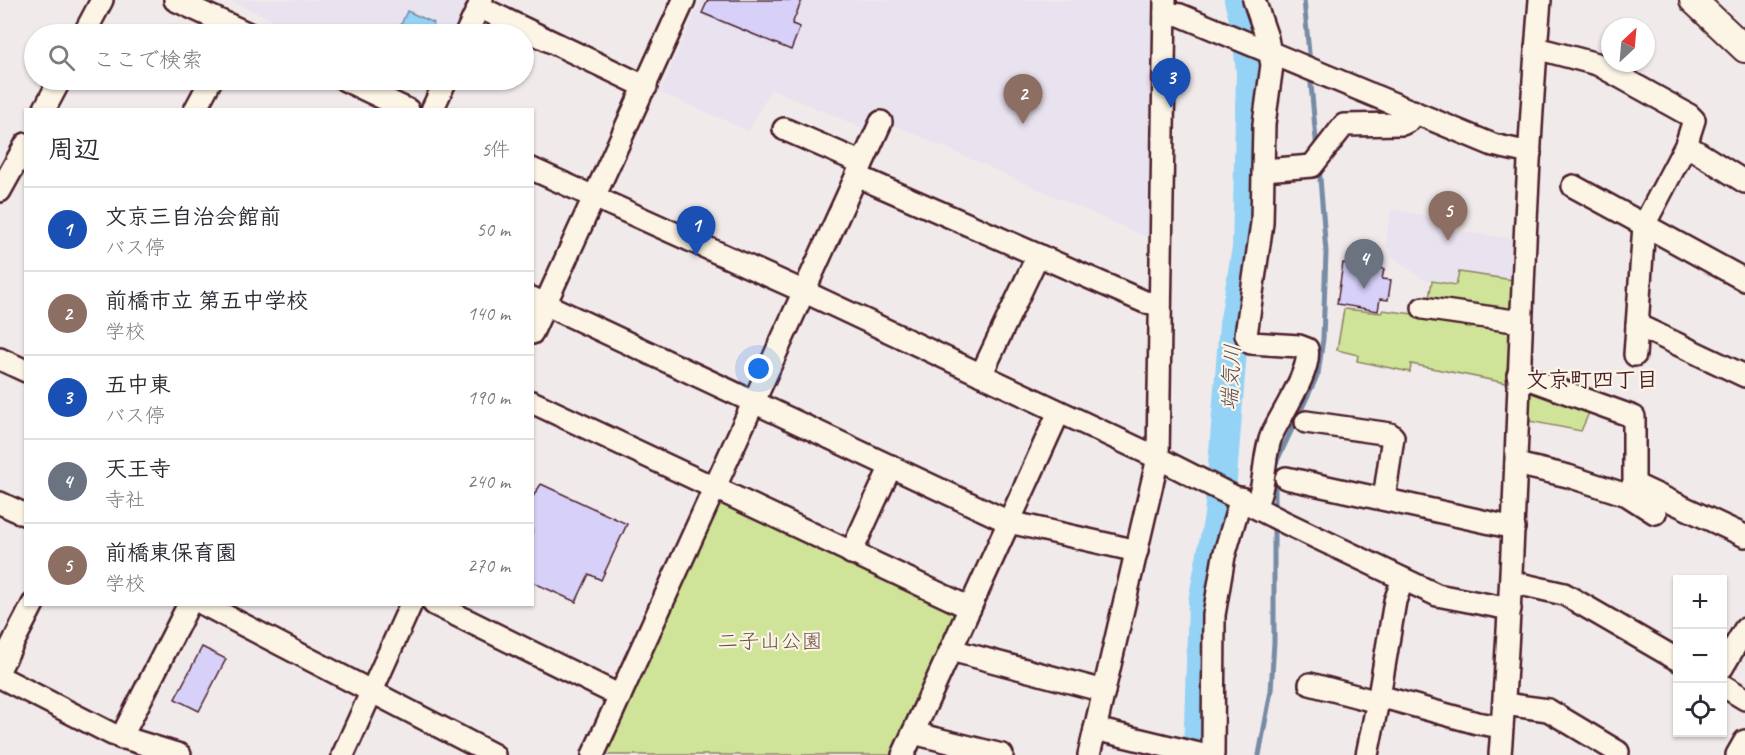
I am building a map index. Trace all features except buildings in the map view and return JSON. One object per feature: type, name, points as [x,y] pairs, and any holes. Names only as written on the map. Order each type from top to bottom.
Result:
[{"type":"main road","points":[[1693,0],[1745,49]]},
{"type":"street","points":[[89,24],[102,0]]},
{"type":"street","points":[[175,0],[223,24]]},
{"type":"street","points":[[534,324],[539,301],[596,199],[684,0]]},
{"type":"street","points":[[1213,755],[1214,615],[1224,556],[1248,502],[1261,495],[1269,443],[1304,371],[1308,352],[1299,346],[1251,343],[1246,335],[1262,223],[1264,124],[1272,65],[1254,0]]},
{"type":"street","points":[[1500,755],[1510,609],[1518,375],[1540,0]]},
{"type":"street","points":[[471,24],[480,4],[520,24]]},
{"type":"street","points":[[1089,755],[1158,458],[1165,7],[1179,15],[1493,145],[1530,153]]},
{"type":"street","points":[[534,31],[646,87]]},
{"type":"street","points":[[1536,48],[1597,64],[1689,115],[1694,120],[1686,145],[1644,225],[1635,355]]},
{"type":"street","points":[[45,108],[55,90]]},
{"type":"street","points":[[196,108],[206,90]]},
{"type":"street","points":[[366,90],[404,108]]},
{"type":"street","points":[[433,108],[441,90]]},
{"type":"street","points":[[1264,170],[1312,166],[1344,125],[1402,124],[1410,120],[1413,111]]},
{"type":"street","points":[[593,755],[752,401],[805,292],[881,122]]},
{"type":"street","points":[[784,129],[860,170],[1038,255],[1144,302],[1160,304]]},
{"type":"street","points":[[1686,145],[1745,182]]},
{"type":"street","points":[[0,191],[22,157]]},
{"type":"street","points":[[534,170],[805,292],[1158,458],[1437,595],[1510,609]]},
{"type":"street","points":[[1572,186],[1745,280]]},
{"type":"street","points":[[981,375],[1038,255]]},
{"type":"street","points":[[539,301],[1009,522],[1137,551]]},
{"type":"street","points":[[1423,308],[1521,322]]},
{"type":"street","points":[[1636,325],[1745,376]]},
{"type":"street","points":[[0,359],[24,370]]},
{"type":"street","points":[[1518,375],[1634,417],[1630,489],[1655,513]]},
{"type":"street","points":[[534,403],[970,608]]},
{"type":"street","points":[[903,755],[1059,412]]},
{"type":"street","points":[[1306,422],[1390,434],[1394,437],[1384,499]]},
{"type":"street","points":[[1516,464],[1630,489],[1744,532]]},
{"type":"street","points":[[851,553],[891,466]]},
{"type":"street","points":[[1286,478],[1514,528]]},
{"type":"street","points":[[0,503],[24,514]]},
{"type":"street","points":[[1366,755],[1379,699],[1395,602],[1403,579]]},
{"type":"street","points":[[1511,582],[1564,594],[1673,658]]},
{"type":"street","points":[[0,668],[32,606]]},
{"type":"street","points":[[121,738],[188,606]]},
{"type":"street","points":[[207,606],[494,755]]},
{"type":"street","points":[[343,755],[410,606]]},
{"type":"street","points":[[438,606],[620,696]]},
{"type":"street","points":[[1727,660],[1745,629]]},
{"type":"street","points":[[951,650],[1104,691]]},
{"type":"street","points":[[0,677],[121,738],[180,755]]},
{"type":"street","points":[[1310,684],[1502,727]]},
{"type":"street","points":[[1727,688],[1745,699]]},
{"type":"street","points":[[1504,704],[1548,710],[1621,754]]},
{"type":"street","points":[[1095,729],[1178,752],[1203,755]]},
{"type":"street","points":[[913,733],[1002,755]]},
{"type":"street","points":[[1737,755],[1745,741]]},
{"type":"shaded area","points":[[229,0],[470,0],[459,24],[281,24]]},
{"type":"shaded area","points":[[701,0],[1155,0],[1151,239],[876,117],[870,131],[771,89],[749,131],[660,92]]},
{"type":"shaded area","points":[[1391,209],[1427,216],[1428,210],[1450,214],[1448,230],[1516,239],[1513,280],[1459,272],[1456,285],[1424,280],[1393,257],[1386,244]]},
{"type":"green space","points":[[1459,272],[1513,280],[1511,318],[1428,304],[1432,281],[1456,285]]},
{"type":"green space","points":[[1344,309],[1381,313],[1383,310],[1511,327],[1506,383],[1411,364],[1410,372],[1357,361],[1358,355],[1337,350]]},
{"type":"green space","points":[[1530,388],[1592,406],[1581,431],[1529,421]]},
{"type":"green space","name":"二子山公園","points":[[713,487],[970,608],[903,755],[593,755]]},
{"type":"water","points":[[407,11],[434,23],[434,24],[401,24]]},
{"type":"waterway","name":"端気川","points":[[1198,755],[1203,602],[1219,516],[1234,325],[1247,248],[1251,73],[1247,30],[1239,0]]},
{"type":"waterway","points":[[1304,0],[1310,64]]},
{"type":"waterway","points":[[1310,73],[1317,151]]},
{"type":"waterway","points":[[1275,512],[1275,465],[1318,374],[1323,339],[1326,252],[1319,166]]},
{"type":"waterway","points":[[1259,755],[1271,691],[1274,642],[1274,522]]},
{"type":"place","name":"五中東","points":[[1171,108]]},
{"type":"place","name":"前橋市立 第五中学校","points":[[1023,124]]},
{"type":"place","name":"前橋東保育園","points":[[1448,241]]},
{"type":"place","name":"文京三自治会館前","points":[[696,256]]},
{"type":"place","name":"天王寺","points":[[1364,289]]},
{"type":"district","name":"文京町四丁目","points":[[1592,379]]}]
